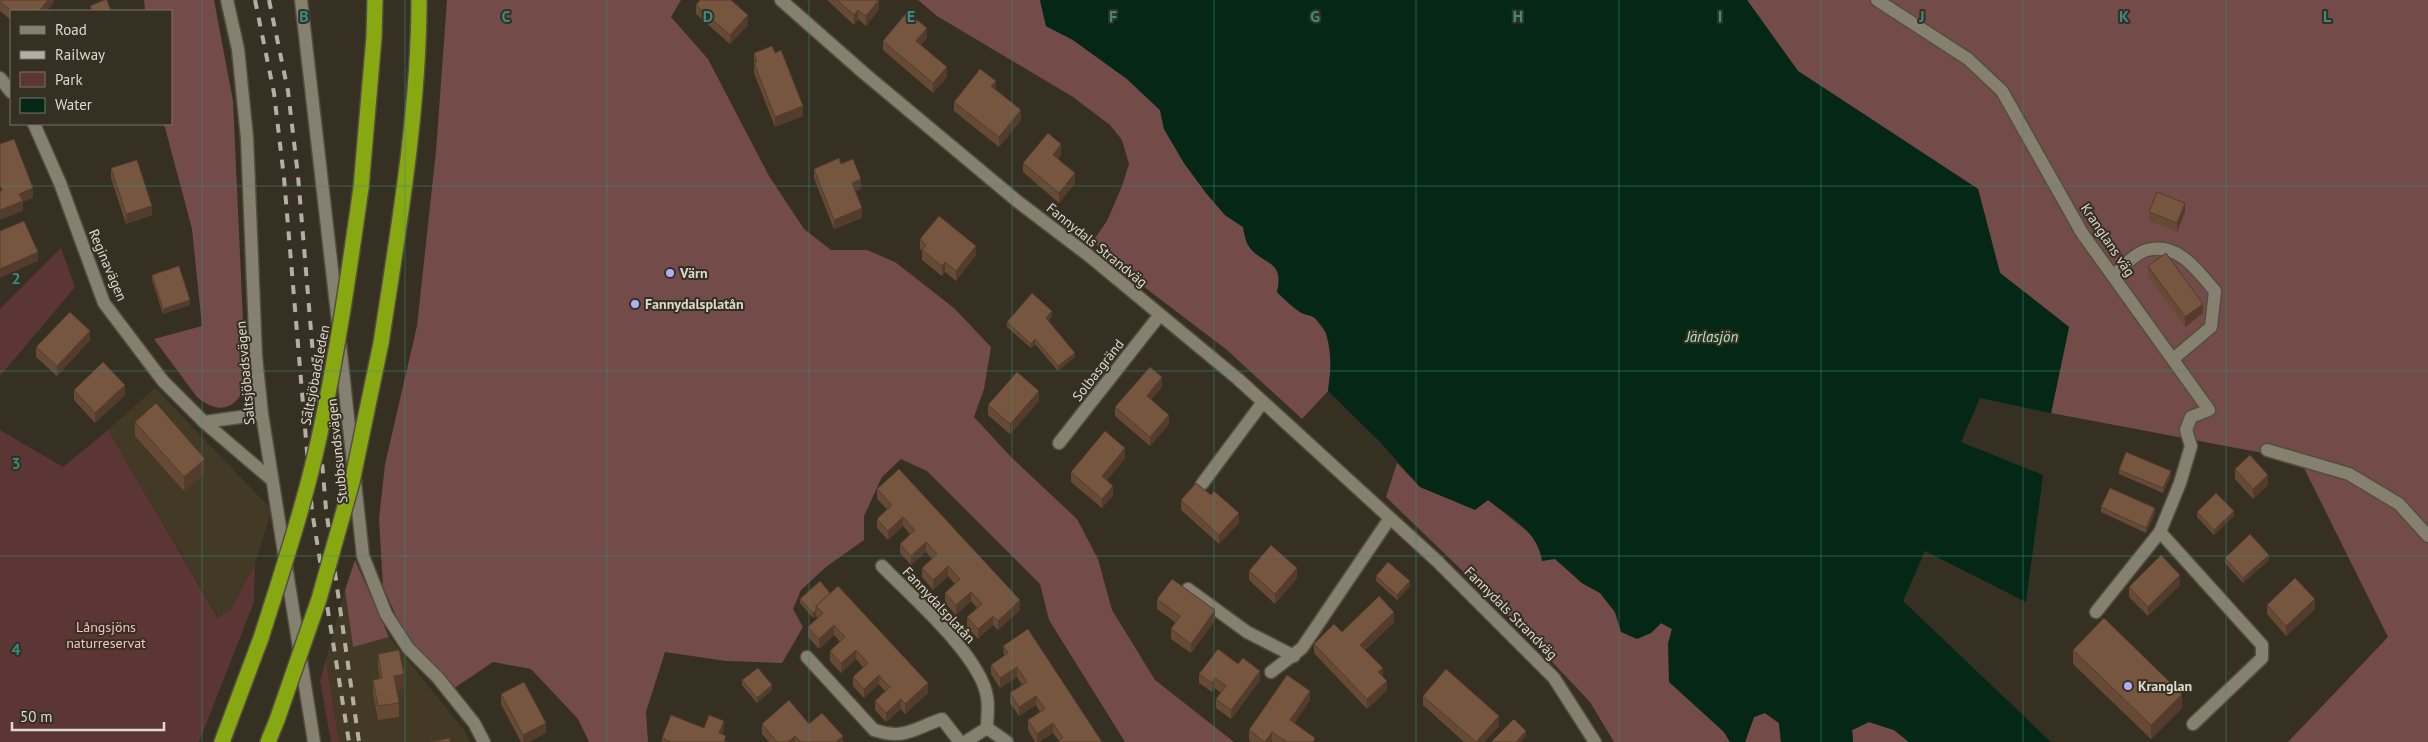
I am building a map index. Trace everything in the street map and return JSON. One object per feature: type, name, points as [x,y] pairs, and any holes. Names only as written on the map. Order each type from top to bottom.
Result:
[{"type":"highway","name":"Saltsjöbadsleden","points":[[222,742],[261,638],[287,556],[318,440],[343,315],[361,188],[374,37],[375,0]]},
{"type":"highway","points":[[268,742],[319,599],[352,482],[381,343],[401,211],[419,40],[419,0]]},
{"type":"street","name":"Saltsjöbadsvägen","points":[[227,0],[238,49],[247,138],[256,357],[262,414],[314,742]]},
{"type":"street","name":"Stubbsundsvägen","points":[[301,0],[363,556],[386,614],[408,648],[438,678],[474,723],[484,742]]},
{"type":"street","name":"Fannydals Strandväg","points":[[781,0],[865,74],[1017,201],[1088,255],[1238,379],[1436,560],[1554,678],[1595,742]]},
{"type":"street","name":"Kranglans väg","points":[[1876,0],[1968,59],[2002,91],[2082,233],[2209,410],[2191,417],[2186,430],[2191,446],[2180,483],[2160,532],[2096,612]]},
{"type":"street","points":[[0,78],[10,91]]},
{"type":"street","name":"Reginavägen","points":[[34,125],[60,184],[104,303],[163,381],[204,422],[272,480]]},
{"type":"street","points":[[2113,276],[2145,250],[2166,248],[2189,260],[2214,291],[2211,327],[2173,359]]},
{"type":"street","name":"Solbasgränd","points":[[1059,442],[1160,316]]},
{"type":"street","points":[[1202,484],[1263,402]]},
{"type":"street","points":[[204,422],[262,414]]},
{"type":"street","points":[[2267,450],[2349,474],[2399,504],[2428,536]]},
{"type":"street","points":[[1271,672],[1302,648],[1390,518]]},
{"type":"street","points":[[2160,532],[2262,645],[2262,658],[2193,724]]},
{"type":"street","name":"Fannydalsplatån","points":[[882,566],[956,642],[982,680],[987,697],[987,728]]},
{"type":"street","points":[[1188,589],[1248,632],[1294,656]]},
{"type":"street","points":[[807,657],[874,730],[889,735],[902,735],[942,719],[960,742]]},
{"type":"street","points":[[965,742],[987,728],[1007,742]]},
{"type":"shaded area","points":[[144,0],[214,0],[233,101],[246,386],[236,401],[225,407],[212,406],[197,397],[154,339],[202,326],[192,229],[164,125],[172,125],[172,10],[145,10]]},
{"type":"shaded area","points":[[447,0],[681,0],[671,17],[708,59],[769,176],[804,229],[831,250],[867,250],[895,262],[954,308],[991,347],[984,389],[974,417],[1011,457],[1077,519],[1098,559],[1112,610],[1155,680],[1234,742],[1125,742],[1049,620],[1040,584],[927,471],[901,459],[882,477],[864,516],[864,540],[826,567],[801,590],[793,609],[803,627],[782,663],[726,661],[665,652],[646,712],[648,742],[589,742],[578,719],[531,669],[493,662],[453,689],[407,640],[383,587],[379,519],[385,464],[417,326],[436,151]]},
{"type":"shaded area","points":[[918,0],[1040,0],[1046,26],[1073,40],[1127,79],[1160,110],[1164,129],[1184,163],[1225,215],[1243,227],[1247,243],[1252,250],[1274,267],[1278,281],[1277,292],[1301,313],[1314,317],[1326,333],[1331,368],[1328,391],[1302,419],[1227,350],[1114,264],[1093,241],[1107,221],[1129,164],[1122,140],[1110,125],[1073,97],[937,16]]},
{"type":"shaded area","points":[[1747,0],[2428,0],[2428,742],[2288,742],[2388,637],[2300,460],[2051,413],[2069,327],[2000,273],[1978,189],[1798,71]]},
{"type":"shaded area","points":[[155,388],[272,510],[255,564],[231,609],[219,618],[108,430]]},
{"type":"shaded area","points":[[1397,463],[1420,487],[1475,509],[1488,500],[1532,535],[1540,550],[1554,558],[1582,583],[1600,593],[1615,612],[1621,632],[1651,633],[1661,623],[1672,629],[1668,644],[1730,742],[1614,742],[1590,702],[1502,609],[1386,497]]},
{"type":"shaded area","points":[[355,560],[389,637],[353,647],[345,590]]},
{"type":"shaded area","points":[[345,590],[353,647],[389,637],[464,730],[470,742],[339,742],[326,659]]},
{"type":"shaded area","points":[[1765,713],[1779,723],[1781,742],[1745,742],[1754,717]]},
{"type":"shaded area","points":[[1869,722],[1894,730],[1909,742],[1853,742],[1852,730]]},
{"type":"green space","points":[[61,248],[75,287],[0,376],[0,309]]},
{"type":"green space","name":"Långsjöns naturreservat","points":[[0,430],[63,467],[108,430],[218,618],[231,609],[255,564],[254,602],[199,742],[0,742]]},
{"type":"green space","points":[[326,659],[339,742],[331,742],[320,681]]},
{"type":"water","name":"Järlasjön","points":[[1040,0],[1747,0],[1798,71],[1978,189],[2000,273],[2069,327],[2051,413],[1980,398],[1961,442],[2043,475],[2026,602],[1925,551],[1903,601],[2051,742],[1909,742],[1894,730],[1869,722],[1852,730],[1853,742],[1781,742],[1779,723],[1765,713],[1754,717],[1745,742],[1730,742],[1725,733],[1669,682],[1668,644],[1672,629],[1661,623],[1651,633],[1637,639],[1621,632],[1615,612],[1600,593],[1582,583],[1555,559],[1542,561],[1535,541],[1514,519],[1488,500],[1475,510],[1420,487],[1381,443],[1328,391],[1330,373],[1329,342],[1321,325],[1315,318],[1297,310],[1277,292],[1279,281],[1275,267],[1252,250],[1247,243],[1243,227],[1225,215],[1184,163],[1164,129],[1160,110],[1127,79],[1073,40],[1046,26]]},
{"type":"building","points":[[0,0],[48,0],[40,10],[11,10]]},
{"type":"building","points":[[107,0],[111,10],[92,10],[90,6]]},
{"type":"building","points":[[700,0],[731,0],[748,15],[730,35],[696,5]]},
{"type":"building","points":[[837,0],[879,0],[866,16],[858,10],[854,15]]},
{"type":"building","points":[[907,12],[927,28],[916,41],[947,67],[933,83],[883,41]]},
{"type":"building","points":[[772,46],[775,53],[781,50],[803,106],[775,117],[754,63],[757,62],[754,53]]},
{"type":"building","points":[[980,69],[996,81],[991,86],[1021,110],[999,137],[954,102]]},
{"type":"building","points":[[1048,133],[1061,144],[1053,155],[1075,173],[1059,193],[1023,163]]},
{"type":"building","points":[[14,139],[33,188],[19,194],[23,201],[0,210],[0,191],[2,190],[0,185],[0,144]]},
{"type":"building","points":[[839,158],[841,164],[853,159],[861,179],[852,183],[862,208],[834,220],[814,169]]},
{"type":"building","points":[[137,160],[152,206],[126,214],[111,168]]},
{"type":"building","points":[[2157,192],[2185,203],[2177,223],[2149,212]]},
{"type":"building","points":[[939,216],[976,246],[956,271],[945,262],[942,266],[922,250],[926,245],[920,239]]},
{"type":"building","points":[[24,221],[38,252],[0,269],[0,231]]},
{"type":"building","points":[[2166,253],[2203,304],[2185,317],[2148,266]]},
{"type":"building","points":[[179,266],[190,300],[163,309],[152,275]]},
{"type":"building","points":[[1032,293],[1052,311],[1046,318],[1075,353],[1058,366],[1035,339],[1031,344],[1007,322]]},
{"type":"building","points":[[70,312],[90,331],[57,366],[36,347]]},
{"type":"building","points":[[103,362],[125,385],[95,413],[74,390]]},
{"type":"building","points":[[1150,367],[1162,377],[1147,396],[1169,415],[1150,437],[1115,407]]},
{"type":"building","points":[[1017,372],[1039,391],[1010,424],[988,405]]},
{"type":"building","points":[[156,403],[205,459],[184,477],[135,422]]},
{"type":"building","points":[[1105,431],[1125,448],[1102,476],[1113,486],[1102,499],[1071,472]]},
{"type":"building","points":[[2126,452],[2171,471],[2163,488],[2119,470]]},
{"type":"building","points":[[2250,455],[2268,475],[2253,489],[2235,469]]},
{"type":"building","points":[[899,469],[1020,600],[998,621],[993,616],[978,629],[967,617],[982,604],[971,592],[956,605],[945,593],[960,579],[948,566],[933,580],[922,568],[937,554],[926,542],[911,556],[900,544],[915,530],[903,517],[888,531],[877,519],[892,505],[877,489]]},
{"type":"building","points":[[1196,483],[1211,495],[1214,491],[1239,513],[1219,535],[1181,500]]},
{"type":"building","points":[[2110,488],[2155,508],[2146,528],[2101,507]]},
{"type":"building","points":[[2216,493],[2234,511],[2214,530],[2197,512]]},
{"type":"building","points":[[2250,534],[2269,555],[2243,578],[2225,558]]},
{"type":"building","points":[[1271,545],[1297,568],[1275,594],[1249,571]]},
{"type":"building","points":[[2161,555],[2180,575],[2148,607],[2129,587]]},
{"type":"building","points":[[1388,562],[1410,581],[1397,595],[1376,576]]},
{"type":"building","points":[[2295,578],[2315,599],[2286,626],[2267,605]]},
{"type":"building","points":[[1172,579],[1215,610],[1191,644],[1171,629],[1180,616],[1157,599]]},
{"type":"building","points":[[820,581],[830,593],[816,606],[816,611],[813,613],[800,599]]},
{"type":"building","points":[[838,586],[928,683],[905,704],[901,699],[886,713],[875,701],[890,687],[879,675],[864,689],[853,677],[868,663],[856,650],[841,663],[830,651],[845,637],[834,625],[819,639],[808,627],[823,613],[816,606]]},
{"type":"building","points":[[1379,596],[1394,612],[1360,645],[1383,668],[1378,672],[1387,681],[1367,699],[1314,644],[1334,624],[1342,632]]},
{"type":"building","name":"Kranglan","points":[[2104,618],[2182,694],[2151,725],[2073,650]]},
{"type":"building","points":[[1028,629],[1102,742],[1057,742],[1063,738],[1053,723],[1037,734],[1028,720],[1045,709],[1036,696],[1019,707],[1010,693],[1027,682],[1017,667],[1000,678],[991,665],[1008,653],[1003,646]]},
{"type":"building","points":[[1218,649],[1238,664],[1243,658],[1260,671],[1231,710],[1216,699],[1226,686],[1215,678],[1212,683],[1199,674]]},
{"type":"building","points":[[399,650],[404,674],[394,676],[399,703],[378,706],[373,680],[382,678],[378,654]]},
{"type":"building","points":[[758,668],[772,685],[757,698],[742,680]]},
{"type":"building","points":[[1446,669],[1499,716],[1476,742],[1423,696]]},
{"type":"building","points":[[1287,675],[1310,691],[1290,720],[1315,738],[1313,742],[1287,742],[1272,732],[1265,742],[1249,730]]},
{"type":"building","points":[[524,682],[546,723],[523,735],[501,694]]},
{"type":"building","points":[[789,700],[809,724],[822,713],[843,736],[836,742],[801,742],[795,736],[788,742],[777,742],[762,724]]},
{"type":"building","points":[[671,715],[704,728],[709,715],[724,721],[719,733],[726,736],[724,742],[671,742],[662,738]]},
{"type":"building","points":[[1514,719],[1526,731],[1516,742],[1491,742]]},
{"type":"building","points":[[450,738],[450,742],[430,742]]},
{"type":"railway","points":[[255,0],[274,93],[284,178],[312,511],[349,742]]},
{"type":"railway","points":[[269,0],[288,91],[298,176],[326,509],[359,742]]},
{"type":"place","name":"Värn","points":[[670,273]]},
{"type":"place","name":"Fannydalsplatån","points":[[635,304]]},
{"type":"place","name":"Kranglan","points":[[2128,686]]}]
